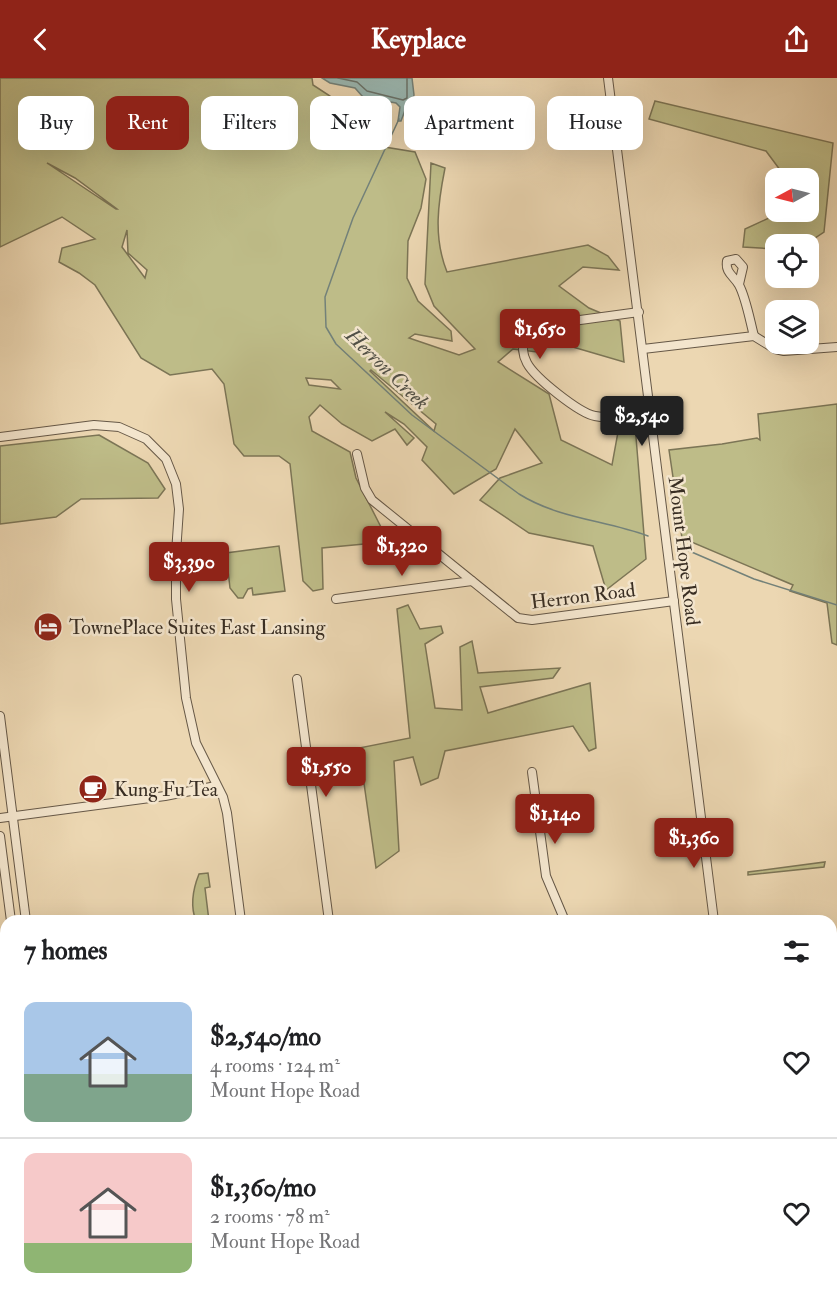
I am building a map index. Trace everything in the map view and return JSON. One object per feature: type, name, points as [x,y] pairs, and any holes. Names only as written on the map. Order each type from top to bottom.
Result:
[{"type":"street","name":"Mount Hope Road","points":[[608,78],[713,915]]},
{"type":"street","points":[[739,284],[754,336]]},
{"type":"street","points":[[639,312],[536,326],[525,336],[523,351],[535,375],[589,414],[606,417],[651,411]]},
{"type":"street","points":[[643,349],[754,336],[775,349],[784,351],[837,347]]},
{"type":"street","points":[[0,437],[109,425],[146,439],[166,459],[176,484],[179,509],[176,599],[186,698],[196,743],[223,797],[227,813],[240,915]]},
{"type":"street","name":"Herron Road","points":[[357,454],[365,488],[372,500],[514,616],[525,620],[674,601]]},
{"type":"street","points":[[336,599],[472,581]]},
{"type":"street","points":[[297,679],[327,915]]},
{"type":"street","points":[[0,716],[25,915]]},
{"type":"street","points":[[532,772],[546,876],[562,915]]},
{"type":"street","points":[[0,818],[165,796],[216,786]]},
{"type":"street","points":[[0,836],[9,915]]},
{"type":"shaded area","points":[[0,78],[312,78],[313,85],[330,96],[310,96],[310,150],[392,148],[415,152],[426,179],[421,208],[408,241],[407,278],[418,301],[451,331],[452,341],[415,334],[409,338],[459,355],[475,349],[434,306],[425,284],[431,163],[445,168],[440,194],[438,233],[447,272],[588,245],[608,256],[619,270],[583,267],[559,286],[589,308],[620,321],[624,362],[542,338],[537,352],[513,349],[498,362],[549,394],[561,440],[612,465],[618,432],[635,425],[646,559],[606,590],[593,546],[529,533],[480,500],[500,478],[542,463],[515,429],[496,469],[454,494],[422,460],[427,447],[404,424],[385,412],[414,438],[407,445],[395,429],[372,441],[342,424],[320,405],[309,417],[312,431],[350,452],[356,478],[385,535],[375,543],[322,548],[323,589],[313,591],[303,581],[290,464],[279,456],[244,456],[234,444],[224,384],[212,369],[170,375],[141,358],[95,285],[59,262],[62,248],[95,239],[62,217],[0,247]],"holes":[[[47,163],[75,178],[117,209],[116,209]],[[127,230],[128,253],[147,270],[145,278],[122,247]],[[370,371],[436,424],[434,431]],[[306,378],[331,380],[340,389],[309,385]]]},
{"type":"shaded area","points":[[655,101],[833,143],[824,232],[819,235],[765,234],[765,248],[743,247],[745,229],[765,220],[765,222],[819,222],[819,168],[779,168],[766,151],[649,119]]},
{"type":"shaded area","points":[[837,404],[837,645],[832,643],[827,603],[790,591],[793,585],[682,538],[669,450],[757,438],[760,440],[758,414]]},
{"type":"shaded area","points":[[99,435],[148,463],[165,489],[158,498],[81,499],[56,517],[0,524],[0,446]]},
{"type":"shaded area","points":[[279,546],[285,591],[253,595],[252,588],[248,589],[243,598],[238,598],[230,588],[226,553]]},
{"type":"shaded area","points":[[408,605],[420,629],[441,626],[443,633],[425,644],[435,708],[462,710],[460,647],[472,641],[478,673],[560,668],[553,678],[480,687],[488,713],[590,683],[596,748],[589,751],[573,726],[445,751],[438,778],[421,785],[413,757],[394,761],[399,851],[376,868],[359,748],[410,738],[397,609]]},
{"type":"shaded area","points":[[825,862],[824,867],[748,875],[748,872]]},
{"type":"shaded area","points":[[208,873],[210,887],[205,888],[208,915],[194,915],[193,898],[199,874]]},
{"type":"water","points":[[322,78],[412,78],[414,95],[404,96],[404,113],[401,121],[398,121],[400,107],[392,102],[392,96],[362,96],[355,88],[330,83]]},
{"type":"waterway","name":"Herron Creek","points":[[399,119],[353,218],[325,297],[326,327],[336,344],[412,415],[519,494],[550,509],[648,536]]},
{"type":"waterway","name":"Herron Creek","points":[[687,550],[754,579],[837,605]]},
{"type":"place","name":"TownePlace Suites East Lansing","points":[[48,627]]},
{"type":"place","name":"Kung Fu Tea","points":[[93,789]]}]
